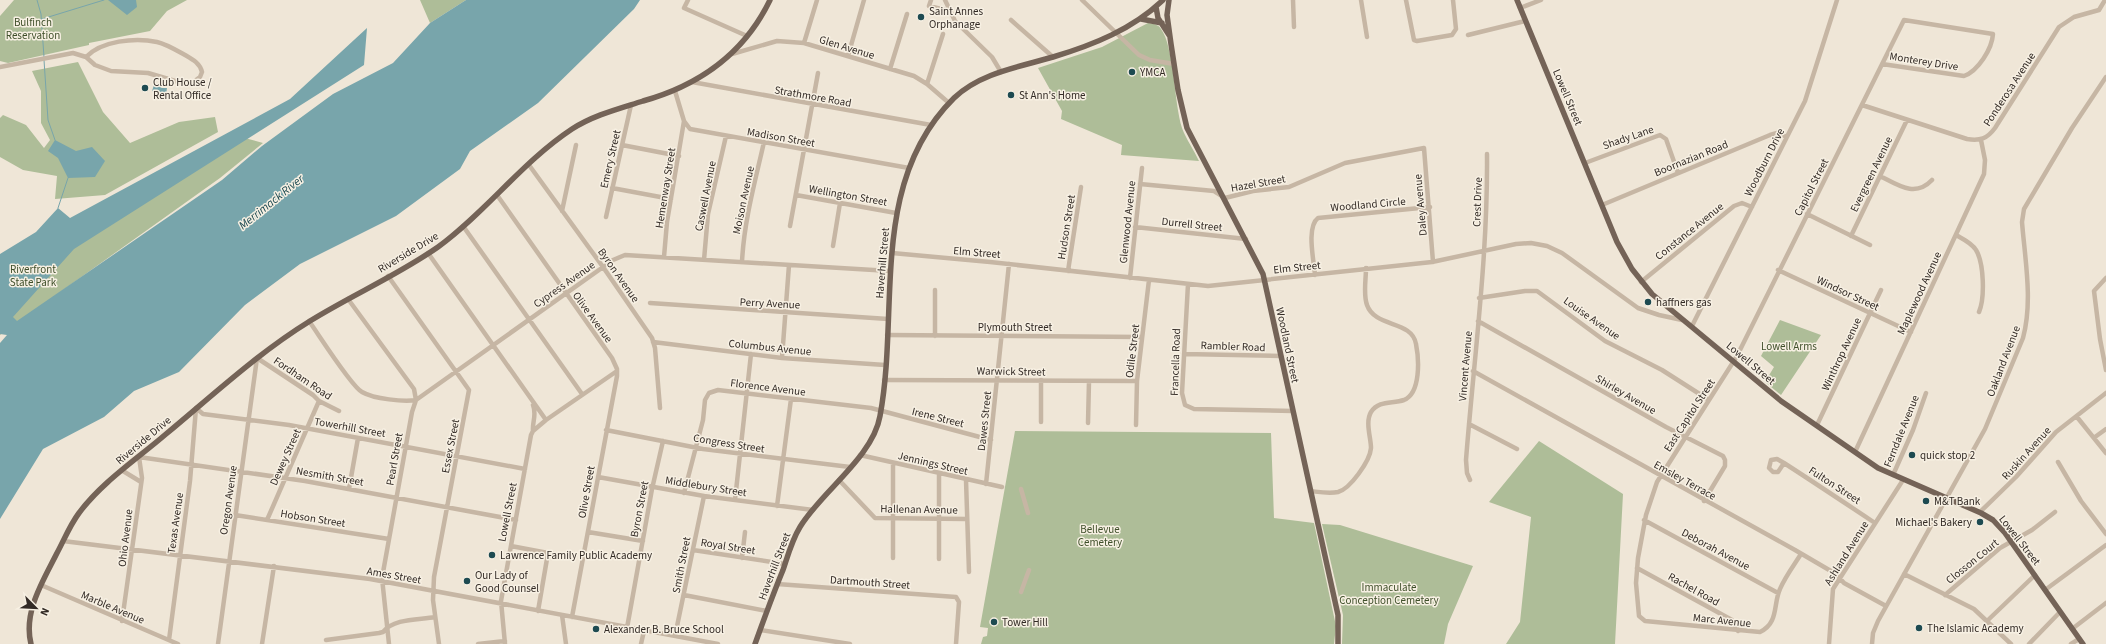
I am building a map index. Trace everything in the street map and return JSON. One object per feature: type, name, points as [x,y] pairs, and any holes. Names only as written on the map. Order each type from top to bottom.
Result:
[{"type":"main road","name":"Riverside Drive","points":[[31,644],[30,618],[41,585],[72,524],[87,504],[139,457],[216,390],[309,321],[428,253],[463,226],[529,165],[574,128],[594,117],[675,91],[692,82],[732,54],[761,18],[770,0]]},
{"type":"main road","name":"Haverhill Street","points":[[755,644],[798,529],[860,455],[877,428],[881,412],[884,380],[890,271],[896,212],[903,182],[918,148],[931,125],[949,103],[972,84],[1001,72],[1079,49],[1115,34],[1141,19],[1163,0]]},
{"type":"main road","name":"Woodland Street","points":[[1169,0],[1167,15],[1181,108],[1187,128],[1260,266],[1264,280],[1338,615],[1338,644]]},
{"type":"main road","name":"Lowell Street","points":[[1517,0],[1602,205],[1621,248],[1641,282],[1652,294],[1682,320],[1692,326],[1781,401],[1818,425],[1871,463],[1903,480],[1980,512],[1993,520],[2012,543],[2081,641]]},
{"type":"main road","points":[[1156,7],[1167,15]]},
{"type":"main road","name":"Woodland Street","points":[[1156,7],[1158,18],[1170,36]]},
{"type":"main road","points":[[1141,19],[1162,24]]},
{"type":"street","points":[[688,0],[684,8],[747,36]]},
{"type":"street","points":[[804,43],[818,0]]},
{"type":"street","points":[[848,56],[864,0]]},
{"type":"street","points":[[931,0],[929,6],[950,11]]},
{"type":"street","points":[[945,0],[955,21],[992,57],[1001,72]]},
{"type":"street","points":[[1082,0],[1115,34],[1142,57],[1174,64]]},
{"type":"street","points":[[1293,0],[1294,27]]},
{"type":"street","points":[[1361,0],[1367,36]]},
{"type":"street","points":[[1406,0],[1414,40],[1444,36],[1454,33],[1456,29],[1453,0]]},
{"type":"street","points":[[1520,8],[1541,0]]},
{"type":"street","name":"Woodburn Drive","points":[[1692,326],[1787,137],[1810,87],[1837,0]]},
{"type":"street","name":"Ponderosa Avenue","points":[[1862,105],[1967,139],[1981,140],[1988,136],[1995,128],[2059,27],[2074,17],[2099,10],[2105,0]]},
{"type":"street","points":[[890,69],[907,14]]},
{"type":"street","points":[[1010,20],[1053,57]]},
{"type":"street","name":"Capitol Street","points":[[1734,361],[1778,270],[1904,20]]},
{"type":"street","name":"Monterey Drive","points":[[1882,64],[1964,76],[1977,67],[1993,39],[1993,34],[1904,20]]},
{"type":"street","points":[[1468,34],[1525,21]]},
{"type":"street","points":[[927,84],[943,34]]},
{"type":"street","points":[[0,67],[71,53],[86,57],[95,65],[111,71],[148,73],[182,83],[192,83],[200,77],[202,72],[198,64],[172,48],[155,41],[123,42],[104,45],[86,57]]},
{"type":"street","name":"Glen Avenue","points":[[732,54],[777,41],[804,43],[914,76],[927,84],[949,103]]},
{"type":"street","points":[[790,226],[818,73]]},
{"type":"street","name":"Oakland Avenue","points":[[1872,644],[1875,628],[1886,606],[1990,418],[2020,348],[2026,327],[2028,304],[2022,222],[2024,209],[2032,192],[2106,76]]},
{"type":"street","name":"Strathmore Road","points":[[692,82],[931,125]]},
{"type":"street","points":[[675,91],[684,121]]},
{"type":"street","name":"Emery Street","points":[[606,217],[631,105]]},
{"type":"street","name":"Evergreen Avenue","points":[[1851,236],[1907,120]]},
{"type":"street","name":"Madison Street","points":[[684,121],[690,129],[909,168]]},
{"type":"street","name":"Hemenway Street","points":[[664,257],[671,199],[684,121]]},
{"type":"street","name":"Boornazian Road","points":[[1602,205],[1774,134],[1780,134],[1787,137]]},
{"type":"street","name":"Shady Lane","points":[[1585,163],[1660,135],[1666,139],[1678,173]]},
{"type":"street","name":"Caswell Avenue","points":[[704,260],[708,214],[726,136]]},
{"type":"street","name":"Maplewood Avenue","points":[[1855,452],[1984,174],[1985,160],[1981,140]]},
{"type":"street","name":"Moison Avenue","points":[[742,262],[743,239],[764,142]]},
{"type":"street","points":[[562,211],[576,145]]},
{"type":"street","points":[[622,145],[679,156]]},
{"type":"street","name":"Hazel Street","points":[[1140,184],[1214,191],[1225,198],[1253,191],[1289,187],[1345,163],[1424,148]]},
{"type":"street","name":"Daley Avenue","points":[[1424,148],[1430,207],[1433,262]]},
{"type":"street","name":"Crest Drive","points":[[1483,252],[1487,190],[1486,154]]},
{"type":"street","name":"Byron Avenue","points":[[529,165],[603,267],[653,342],[656,348],[660,408]]},
{"type":"street","name":"Glenwood Avenue","points":[[1130,278],[1142,168]]},
{"type":"street","points":[[1880,176],[1909,190],[1920,189],[1932,180]]},
{"type":"street","name":"Hudson Street","points":[[1068,271],[1081,186]]},
{"type":"street","points":[[612,188],[671,199]]},
{"type":"street","name":"Wellington Street","points":[[796,195],[896,212]]},
{"type":"street","name":"Olive Avenue","points":[[497,196],[565,294],[612,358],[617,371]]},
{"type":"street","points":[[833,246],[840,203]]},
{"type":"street","name":"Constance Avenue","points":[[1641,282],[1734,206],[1742,203],[1752,207]]},
{"type":"street","name":"Woodland Circle","points":[[1315,275],[1311,231],[1313,222],[1318,218],[1430,207]]},
{"type":"street","points":[[1807,214],[1870,245]]},
{"type":"street","points":[[463,226],[582,394]]},
{"type":"street","name":"Durrell Street","points":[[1136,227],[1246,239]]},
{"type":"street","points":[[1956,235],[1971,244],[1977,251],[1984,299],[1979,312]]},
{"type":"street","name":"Elm Street","points":[[892,253],[1009,264],[1188,284],[1220,285],[1366,268],[1433,262],[1523,244],[1547,246],[1570,258],[1638,308],[1659,315],[1682,320]]},
{"type":"street","name":"Vincent Avenue","points":[[1470,480],[1466,470],[1483,252]]},
{"type":"street","name":"Lowell Street","points":[[428,253],[546,420]]},
{"type":"street","name":"Cypress Avenue","points":[[416,400],[613,260],[625,255],[890,271]]},
{"type":"street","name":"Dawes Street","points":[[986,484],[1009,264]]},
{"type":"street","points":[[782,358],[789,265]]},
{"type":"street","points":[[1310,491],[1335,493],[1348,487],[1370,455],[1370,414],[1381,404],[1407,398],[1415,388],[1417,364],[1415,340],[1409,332],[1380,319],[1368,307],[1365,294],[1366,268]]},
{"type":"street","name":"Windsor Street","points":[[1778,270],[1911,332]]},
{"type":"street","name":"Essex Street","points":[[388,276],[469,390],[446,507],[432,591],[439,644]]},
{"type":"street","points":[[2106,278],[2094,291],[2100,339],[2106,370]]},
{"type":"street","name":"Odile Street","points":[[1136,425],[1137,381],[1149,280]]},
{"type":"street","name":"Francella Road","points":[[1188,284],[1182,398],[1185,405],[1194,409],[1292,411]]},
{"type":"street","points":[[934,290],[935,336]]},
{"type":"street","name":"Winthrop Avenue","points":[[1818,425],[1881,290]]},
{"type":"street","name":"Louise Avenue","points":[[1480,298],[1524,291],[1537,291],[1605,341],[1662,370],[1709,400]]},
{"type":"street","points":[[309,321],[352,382],[362,392],[406,402],[416,400],[414,390],[348,299]]},
{"type":"street","name":"Perry Avenue","points":[[650,303],[888,319]]},
{"type":"street","name":"Shirley Avenue","points":[[1478,320],[1685,437],[1709,448],[1725,460],[1725,466],[1704,501]]},
{"type":"street","name":"Plymouth Street","points":[[887,336],[1142,336]]},
{"type":"street","name":"Columbus Avenue","points":[[653,342],[782,358],[885,365]]},
{"type":"street","points":[[735,500],[751,354]]},
{"type":"street","name":"Rambler Road","points":[[1184,354],[1281,356]]},
{"type":"street","name":"Fordham Road","points":[[258,358],[313,395],[319,401],[339,411]]},
{"type":"street","name":"Oregon Avenue","points":[[218,644],[248,420],[258,358]]},
{"type":"street","name":"East Capitol Street","points":[[1640,618],[1636,583],[1637,568],[1644,520],[1660,476],[1734,361]]},
{"type":"street","points":[[533,431],[582,394],[617,371]]},
{"type":"street","name":"Olive Street","points":[[572,617],[617,371]]},
{"type":"street","name":"Emsley Terrace","points":[[1473,371],[1801,554],[1836,574],[1844,584],[1886,606]]},
{"type":"street","name":"Warwick Street","points":[[884,380],[1137,381]]},
{"type":"street","points":[[1041,380],[1041,422]]},
{"type":"street","points":[[1088,423],[1089,381]]},
{"type":"street","name":"Florence Avenue","points":[[696,448],[703,420],[705,400],[709,393],[718,390],[871,408],[881,412]]},
{"type":"street","name":"Ferndale Avenue","points":[[1893,475],[1913,430],[1926,393]]},
{"type":"street","name":"Ruskin Avenue","points":[[1980,512],[2007,487],[2056,432],[2106,393]]},
{"type":"street","points":[[777,506],[791,399]]},
{"type":"street","name":"Pearl Street","points":[[389,644],[382,582],[412,412],[416,400]]},
{"type":"street","name":"Lowell Street","points":[[505,642],[501,604],[533,431],[532,425],[536,414],[531,400]]},
{"type":"street","name":"Dewey Street","points":[[268,520],[319,401]]},
{"type":"street","name":"Towerhill Street","points":[[196,408],[204,414],[308,429],[525,469]]},
{"type":"street","name":"Texas Avenue","points":[[169,640],[192,464],[196,408]]},
{"type":"street","name":"Irene Street","points":[[881,412],[991,440]]},
{"type":"street","points":[[2077,417],[2095,437],[2106,453]]},
{"type":"street","points":[[1469,424],[1517,449]]},
{"type":"street","points":[[2095,437],[2106,429]]},
{"type":"street","name":"Congress Street","points":[[606,430],[696,448],[783,460],[850,467]]},
{"type":"street","points":[[349,489],[358,438]]},
{"type":"street","name":"Byron Street","points":[[627,628],[652,487],[663,441]]},
{"type":"street","points":[[684,493],[696,448]]},
{"type":"street","name":"Jennings Street","points":[[860,455],[1002,487]]},
{"type":"street","name":"Nesmith Street","points":[[139,457],[286,478],[516,520]]},
{"type":"street","name":"Ohio Avenue","points":[[122,621],[141,482],[142,468],[139,457]]},
{"type":"street","points":[[2058,462],[2082,501],[2106,534]]},
{"type":"street","points":[[893,463],[893,558]]},
{"type":"street","name":"Fulton Street","points":[[1784,463],[1875,522]]},
{"type":"street","points":[[123,471],[141,482]]},
{"type":"street","points":[[938,473],[939,559]]},
{"type":"street","name":"Middlebury Street","points":[[598,478],[704,496],[813,510]]},
{"type":"street","name":"Hallenan Avenue","points":[[839,480],[875,518],[967,519]]},
{"type":"street","points":[[966,480],[969,572]]},
{"type":"street","name":"Ashland Avenue","points":[[1829,644],[1831,596],[1875,522],[1903,480]]},
{"type":"street","points":[[1021,489],[1028,514]]},
{"type":"street","name":"Smith Street","points":[[675,636],[704,496]]},
{"type":"street","name":"Closson Court","points":[[1945,595],[2000,548],[2012,543],[2055,512]]},
{"type":"street","name":"Hobson Street","points":[[235,515],[389,539]]},
{"type":"street","name":"Deborah Avenue","points":[[1644,520],[1778,593]]},
{"type":"street","points":[[588,532],[642,541]]},
{"type":"street","points":[[742,558],[745,532]]},
{"type":"street","name":"Ames Street","points":[[63,541],[274,566],[382,582],[718,644]]},
{"type":"street","points":[[2044,590],[2106,545]]},
{"type":"street","points":[[511,546],[559,555]]},
{"type":"street","name":"Royal Street","points":[[693,550],[785,564]]},
{"type":"street","points":[[538,611],[548,553]]},
{"type":"street","name":"Marc Avenue","points":[[1640,618],[1645,620],[1756,633],[1768,627],[1773,619],[1778,593],[1801,554]]},
{"type":"street","points":[[262,644],[274,566]]},
{"type":"street","name":"Rachel Road","points":[[1637,568],[1732,620],[1738,631]]},
{"type":"street","points":[[1021,592],[1029,570]]},
{"type":"street","points":[[1904,574],[1974,609],[2011,644]]},
{"type":"street","points":[[1987,620],[2035,575]]},
{"type":"street","name":"Dartmouth Street","points":[[777,584],[956,597],[959,602],[956,644]]},
{"type":"street","name":"Marble Avenue","points":[[41,585],[178,644]]},
{"type":"street","points":[[684,595],[767,611]]},
{"type":"street","points":[[2072,629],[2106,604]]},
{"type":"street","points":[[2030,644],[2060,612]]},
{"type":"street","points":[[562,615],[566,644]]},
{"type":"street","points":[[326,640],[379,633],[383,632],[387,627],[394,624],[435,617]]},
{"type":"street","points":[[760,630],[850,644]]},
{"type":"street","points":[[641,644],[644,631]]},
{"type":"street","points":[[2071,644],[2081,641]]},
{"type":"street","points":[[478,644],[505,642]]},
{"type":"green space","name":"Bulfinch Reservation","points":[[14,0],[187,0],[167,11],[150,31],[89,43],[89,45],[8,63],[0,61],[0,16]]},
{"type":"green space","points":[[420,0],[466,0],[430,23]]},
{"type":"green space","name":"YMCA","points":[[1148,23],[1158,26],[1165,37],[1169,48],[1182,128],[1199,161],[1121,155],[1122,145],[1061,119],[1062,111],[1038,68],[1102,47]]},
{"type":"green space","points":[[78,62],[103,112],[130,143],[179,122],[215,117],[218,132],[105,195],[55,199],[57,176],[23,170],[0,157],[0,118],[3,115],[26,125],[44,148],[50,140],[41,123],[41,91],[32,71]]},
{"type":"green space","name":"Riverfront State Park","points":[[230,134],[263,143],[220,178],[0,335],[0,262]]},
{"type":"green space","name":"Lowell Arms","points":[[1780,320],[1821,335],[1781,395],[1765,382],[1774,367],[1761,356]]},
{"type":"green space","name":"Bellevue Cemetery","points":[[1015,431],[1271,433],[1274,518],[1314,523],[1336,626],[1334,644],[981,644],[983,637],[987,636],[988,628],[980,627]]},
{"type":"green space","points":[[1539,441],[1623,494],[1615,644],[1506,644],[1520,622],[1531,517],[1489,502]]},
{"type":"green space","name":"Immaculate Conception Cemetery","points":[[1322,524],[1340,525],[1473,566],[1448,624],[1444,644],[1342,644],[1343,615]]},
{"type":"water","points":[[108,0],[136,0],[137,7],[127,15]]},
{"type":"water","name":"Merrimack River","points":[[466,0],[640,0],[634,9],[538,103],[470,151],[460,169],[396,216],[300,264],[245,305],[179,372],[134,391],[104,417],[43,449],[0,519],[0,343],[7,335],[0,334],[0,254],[36,232],[58,208],[70,218],[290,99],[367,28],[364,65],[74,249],[13,317],[17,321],[222,180],[262,146],[333,94],[393,63],[430,23]]},
{"type":"water","points":[[157,84],[162,88],[167,88],[166,95],[152,91],[154,85]]},
{"type":"water","points":[[55,140],[76,151],[92,147],[105,161],[95,177],[68,178],[58,158],[48,151]]},
{"type":"waterway","points":[[37,0],[41,14],[44,57]]},
{"type":"waterway","points":[[42,19],[104,0]]},
{"type":"waterway","points":[[44,60],[48,120],[55,140]]},
{"type":"waterway","points":[[58,208],[68,178]]},
{"type":"place","name":"Saint Annes Orphanage","points":[[921,17]]},
{"type":"place","name":"YMCA","points":[[1132,72]]},
{"type":"place","name":"Club House / Rental Office","points":[[145,88]]},
{"type":"place","name":"St Ann's Home","points":[[1011,95]]},
{"type":"place","name":"haffners gas","points":[[1648,302]]},
{"type":"place","name":"quick stop 2","points":[[1912,455]]},
{"type":"place","name":"M&T Bank","points":[[1926,501]]},
{"type":"place","name":"Michael's Bakery","points":[[1980,522]]},
{"type":"place","name":"Lawrence Family Public Academy","points":[[492,555]]},
{"type":"place","name":"Our Lady of Good Counsel","points":[[467,581]]},
{"type":"place","name":"Tower Hill","points":[[994,622]]},
{"type":"place","name":"The Islamic Academy","points":[[1919,628]]},
{"type":"place","name":"Alexander B. Bruce School","points":[[596,629]]}]
